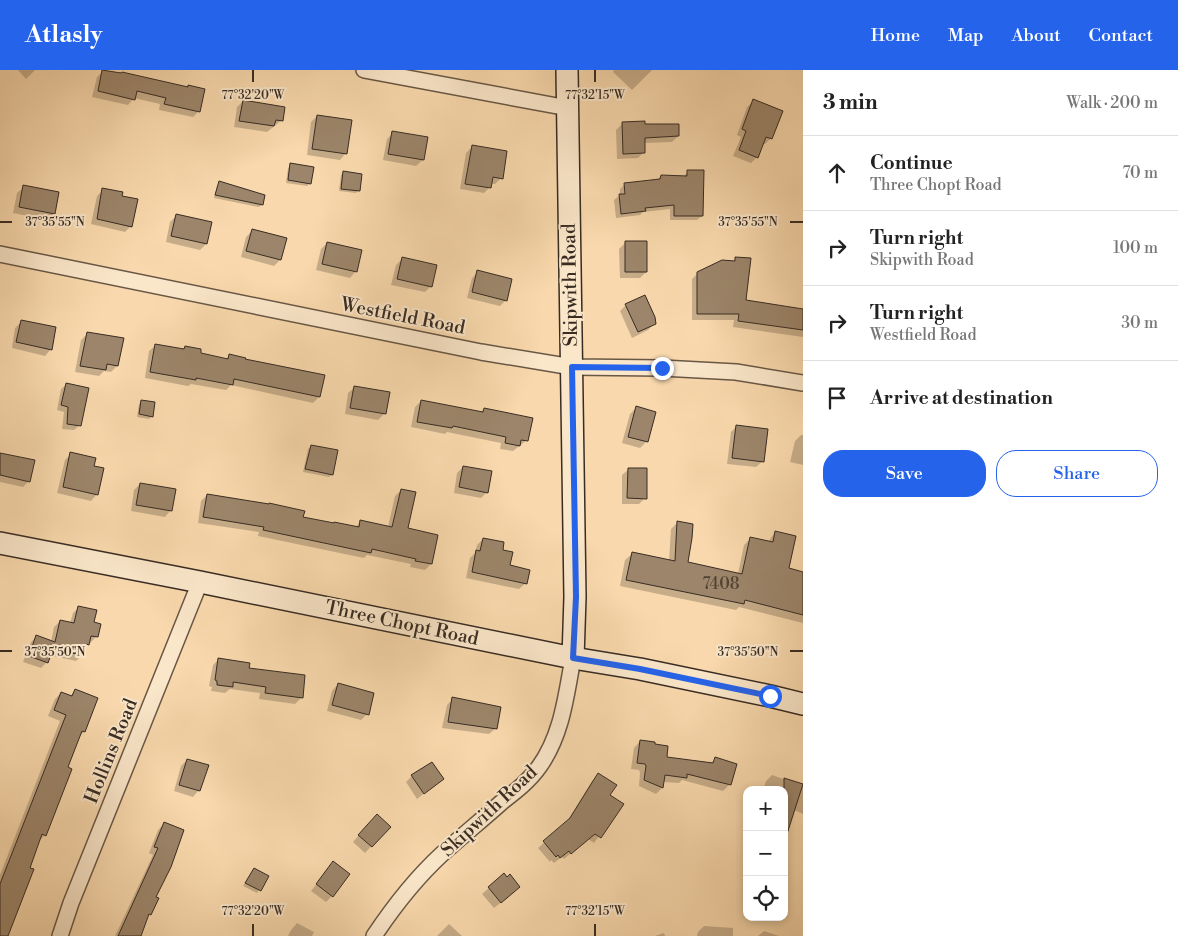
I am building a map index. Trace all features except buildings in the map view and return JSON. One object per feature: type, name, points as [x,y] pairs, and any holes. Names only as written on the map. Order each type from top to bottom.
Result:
[{"type":"main road","name":"Skipwith Road","points":[[567,70],[576,597],[573,658]]},
{"type":"main road","name":"Three Chopt Road","points":[[0,543],[573,658],[640,669],[803,704]]},
{"type":"street","points":[[364,70],[568,108]]},
{"type":"street","name":"Westfield Road","points":[[0,254],[383,333],[572,367],[662,368],[736,372],[803,383]]},
{"type":"street","name":"Hollins Road","points":[[60,936],[71,903],[200,582]]},
{"type":"street","name":"Skipwith Road","points":[[374,936],[392,909],[415,881],[442,854],[528,781],[540,766],[552,744],[562,719],[573,658]]},
{"type":"route","points":[[662,368],[572,367],[576,597],[573,658],[640,669],[770,696]]}]
